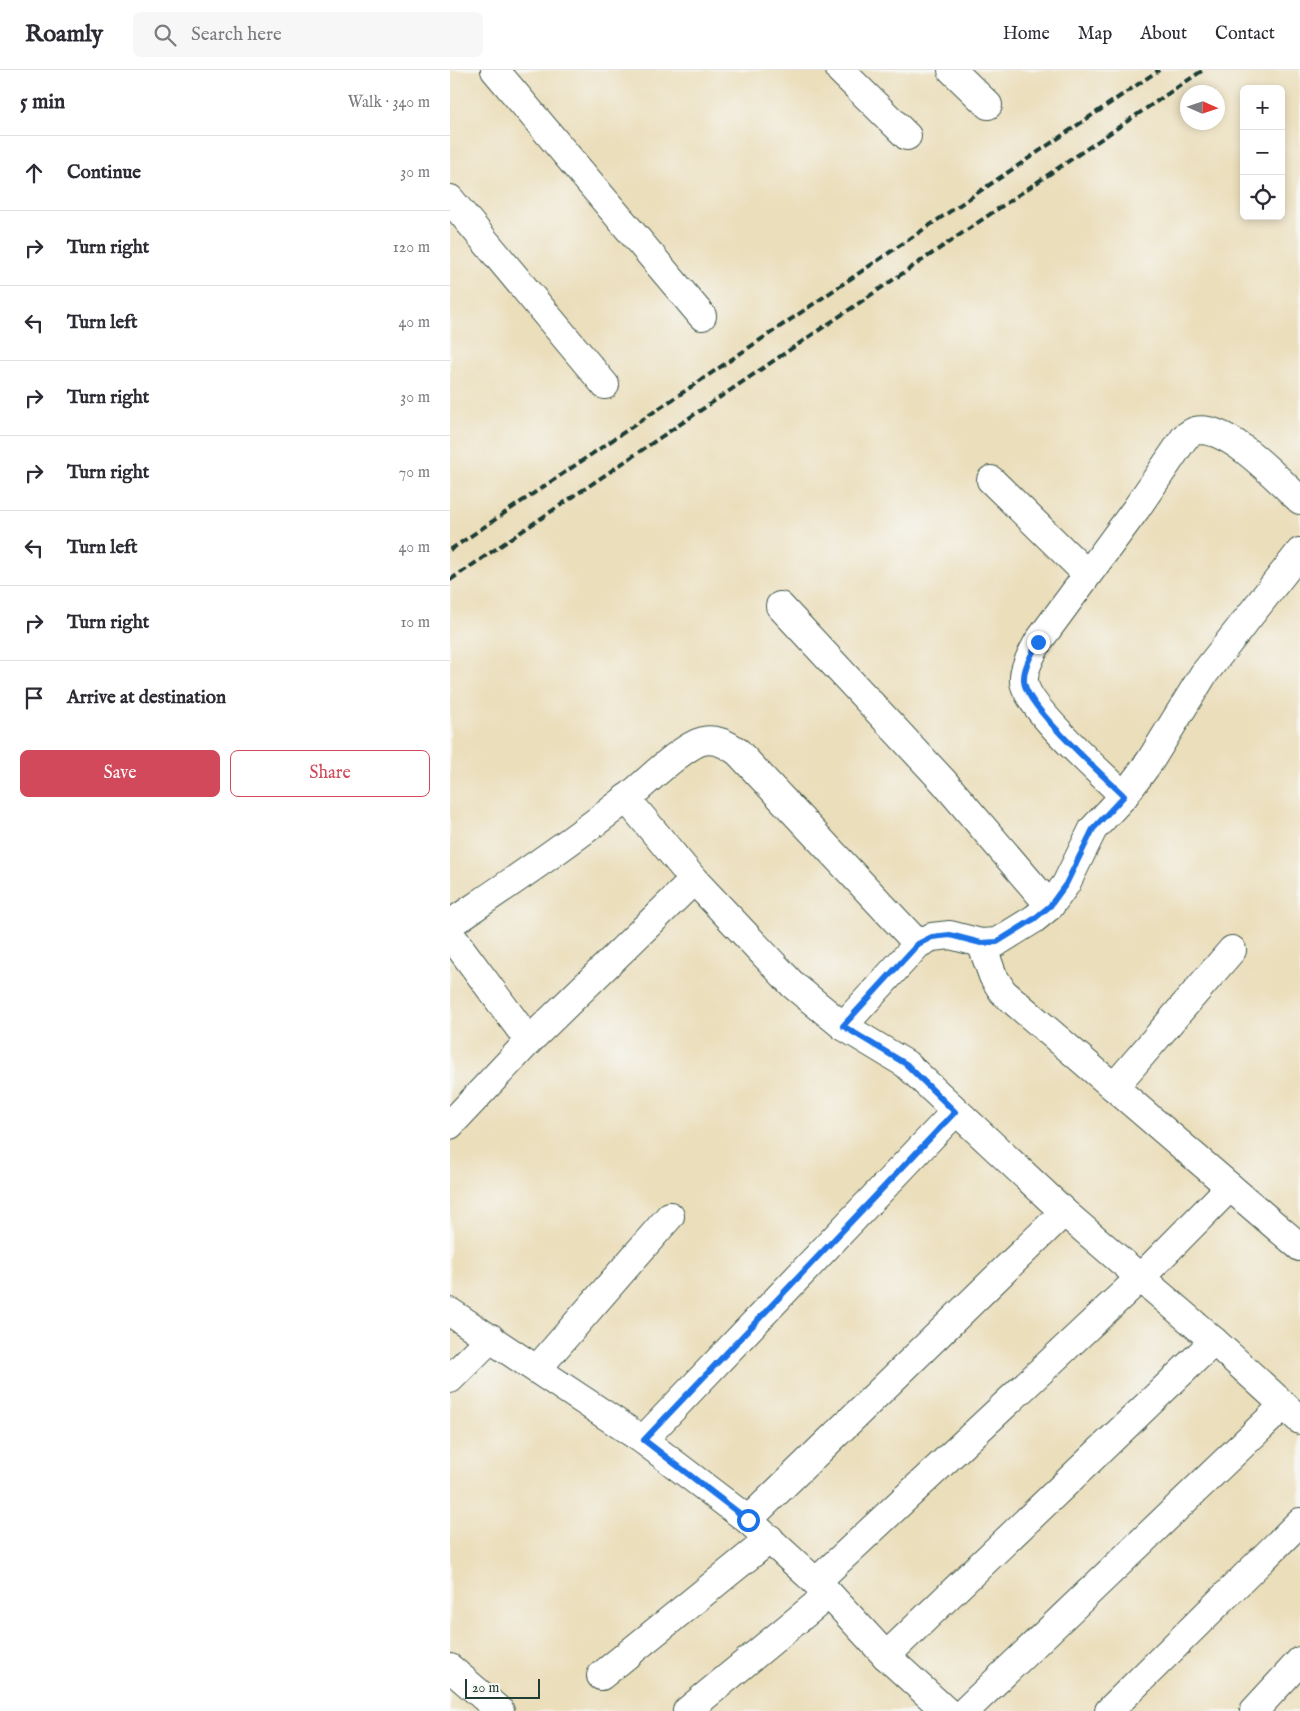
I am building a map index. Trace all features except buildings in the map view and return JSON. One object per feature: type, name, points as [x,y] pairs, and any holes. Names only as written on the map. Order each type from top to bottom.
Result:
[{"type":"street","points":[[495,70],[702,316]]},
{"type":"street","points":[[840,70],[907,136]]},
{"type":"street","points":[[952,70],[988,105]]},
{"type":"street","points":[[450,199],[605,385]]},
{"type":"street","points":[[1124,796],[1045,717],[1027,695],[1024,681],[1028,661],[1038,642],[1136,509],[1184,436],[1195,431],[1212,433],[1233,440],[1300,500]]},
{"type":"street","points":[[991,480],[1087,574]]},
{"type":"street","points":[[843,1026],[918,944],[932,937],[950,935],[981,943],[997,942],[1034,919],[1050,906],[1066,884],[1093,829],[1124,796],[1150,761],[1203,675],[1300,552]]},
{"type":"street","points":[[780,606],[944,782],[1050,906]]},
{"type":"street","points":[[450,924],[531,869],[677,757],[702,741],[714,740],[727,744],[738,752],[918,944]]},
{"type":"street","points":[[626,798],[694,880],[793,985],[843,1026],[906,1064],[955,1112],[1064,1212],[1214,1341],[1292,1413],[966,1711]]},
{"type":"street","points":[[450,1125],[529,1041],[694,880]]},
{"type":"street","points":[[450,934],[529,1041]]},
{"type":"street","points":[[981,943],[993,976],[1003,992],[1300,1247]]},
{"type":"street","points":[[1114,1087],[1232,950]]},
{"type":"street","points":[[644,1440],[955,1112]]},
{"type":"street","points":[[687,1711],[822,1588],[1140,1278],[1230,1187]]},
{"type":"street","points":[[748,1520],[1064,1212]]},
{"type":"street","points":[[537,1369],[670,1216]]},
{"type":"street","points":[[450,1312],[644,1440],[748,1520],[822,1588],[886,1656],[946,1711]]},
{"type":"street","points":[[450,1378],[491,1338]]},
{"type":"street","points":[[886,1656],[1214,1341]]},
{"type":"street","points":[[1109,1711],[1300,1522]]},
{"type":"street","points":[[601,1676],[770,1540]]},
{"type":"street","points":[[1254,1711],[1300,1660]]},
{"type":"street","points":[[450,1668],[500,1711]]},
{"type":"railway","points":[[450,550],[1159,70]]},
{"type":"railway","points":[[450,580],[1203,70]]},
{"type":"route","points":[[748,1520],[644,1440],[955,1112],[906,1064],[843,1026],[918,944],[932,937],[950,935],[981,943],[997,942],[1015,932],[1050,906],[1066,884],[1093,829],[1124,796],[1045,717],[1027,695],[1024,681],[1028,661],[1038,642]]}]
